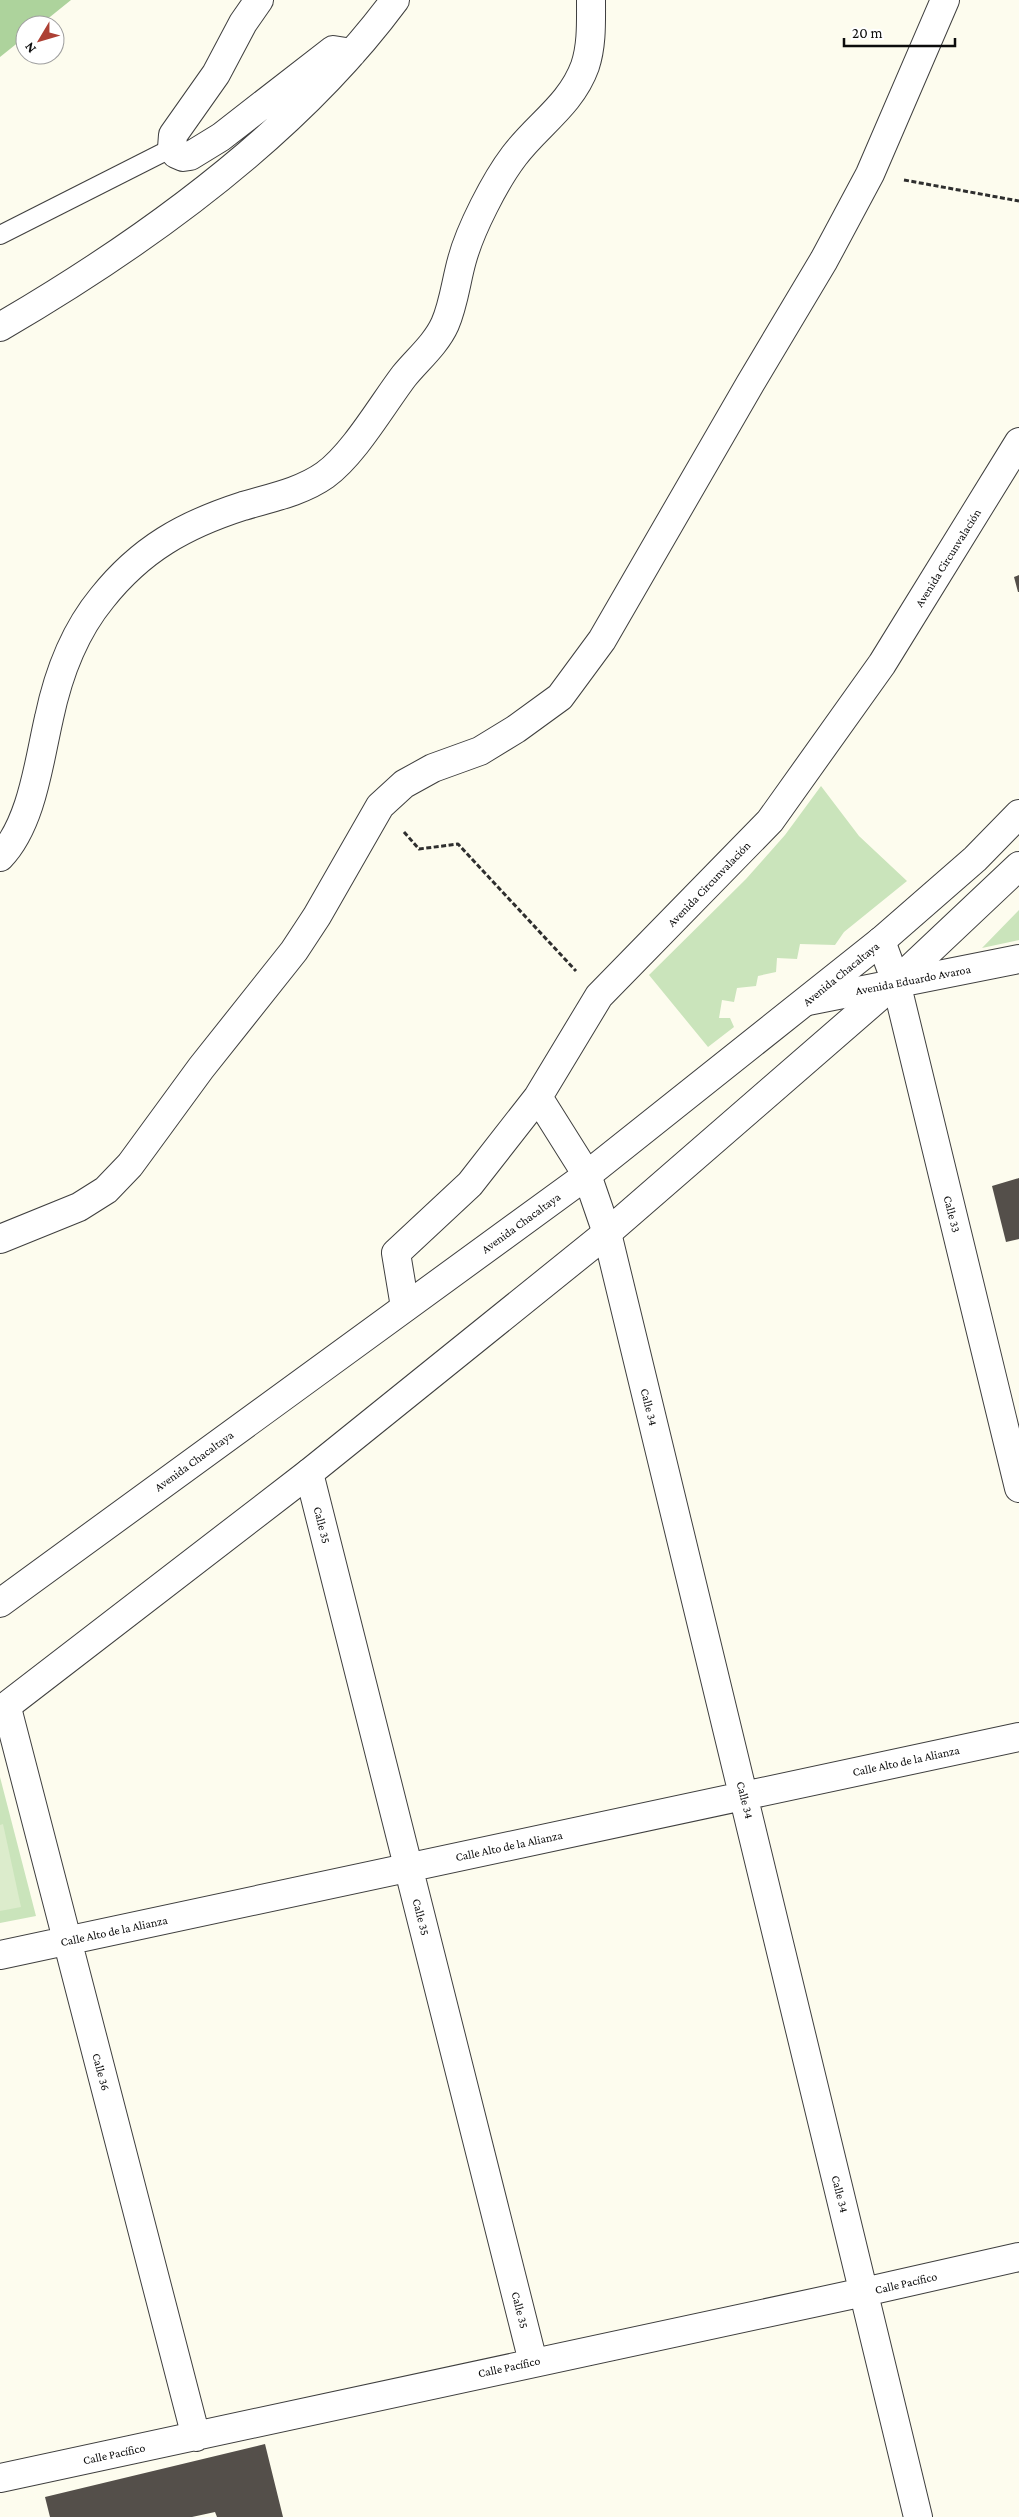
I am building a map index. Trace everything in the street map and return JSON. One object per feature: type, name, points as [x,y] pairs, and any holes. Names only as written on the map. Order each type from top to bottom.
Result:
[{"type":"street","points":[[259,0],[216,74],[173,135],[172,148],[176,154],[183,157],[190,156],[221,137],[333,50],[352,53]]},
{"type":"street","points":[[0,327],[56,294],[117,254],[223,175],[274,130],[352,53],[395,0]]},
{"type":"street","points":[[0,857],[8,849],[24,815],[41,761],[49,716],[76,634],[102,597],[155,546],[178,531],[199,521],[310,484],[327,474],[348,452],[406,374],[438,338],[454,299],[463,258],[481,215],[514,156],[570,95],[581,73],[589,48],[592,24],[591,0]]},
{"type":"street","points":[[0,1239],[80,1207],[106,1190],[130,1165],[206,1060],[294,951],[317,916],[380,806],[404,784],[433,768],[480,751],[516,729],[560,697],[602,640],[824,260],[870,174],[944,0]]},
{"type":"street","name":"Avenida Circunvalación","points":[[405,1307],[396,1253],[470,1184],[538,1097],[600,996],[770,821],[882,664],[1019,442]]},
{"type":"street","name":"Avenida Chacaltaya","points":[[0,1603],[587,1175],[808,1002],[881,942],[974,859],[1019,814]]},
{"type":"street","points":[[3,1710],[309,1473],[607,1232],[896,982],[1019,866]]},
{"type":"street","name":"Calle 33","points":[[881,942],[896,982],[1019,1488]]},
{"type":"street","name":"Avenida Eduardo Avaroa","points":[[808,1002],[896,982],[1019,959]]},
{"type":"street","name":"Calle 34","points":[[538,1097],[587,1175],[607,1232],[918,2517]]},
{"type":"street","name":"Calle 35","points":[[309,1473],[533,2362]]},
{"type":"street","name":"Calle 36","points":[[3,1710],[67,1942],[196,2437]]},
{"type":"street","name":"Calle Alto de la Alianza","points":[[0,1955],[1019,1737]]},
{"type":"street","name":"Calle Pacífico","points":[[0,2478],[864,2292],[1019,2256]]},
{"type":"lane","points":[[0,235],[172,148]]},
{"type":"path","points":[[870,174],[1019,201]]},
{"type":"path","points":[[380,806],[419,849],[458,844],[600,996]]},
{"type":"green space","points":[[0,0],[71,0],[52,15],[15,15],[15,45],[0,57]]},
{"type":"green space","points":[[821,786],[859,836],[907,881],[844,932],[835,945],[800,944],[797,959],[777,958],[776,972],[758,976],[756,986],[737,988],[734,1002],[722,1000],[719,1018],[730,1018],[734,1027],[708,1047],[649,975],[746,879],[785,835]]},
{"type":"green space","points":[[1019,910],[1019,940],[982,948]]},
{"type":"green space","points":[[0,1777],[36,1916],[0,1923]]},
{"type":"green space","points":[[3,1824],[21,1907],[0,1911],[0,1825]]},
{"type":"building","points":[[1019,575],[1019,592],[1018,592],[1014,577]]},
{"type":"building","points":[[1019,1178],[1019,1239],[1006,1242],[992,1186]]},
{"type":"building","points":[[265,2444],[283,2517],[217,2517],[215,2512],[192,2517],[50,2517],[45,2497]]}]
